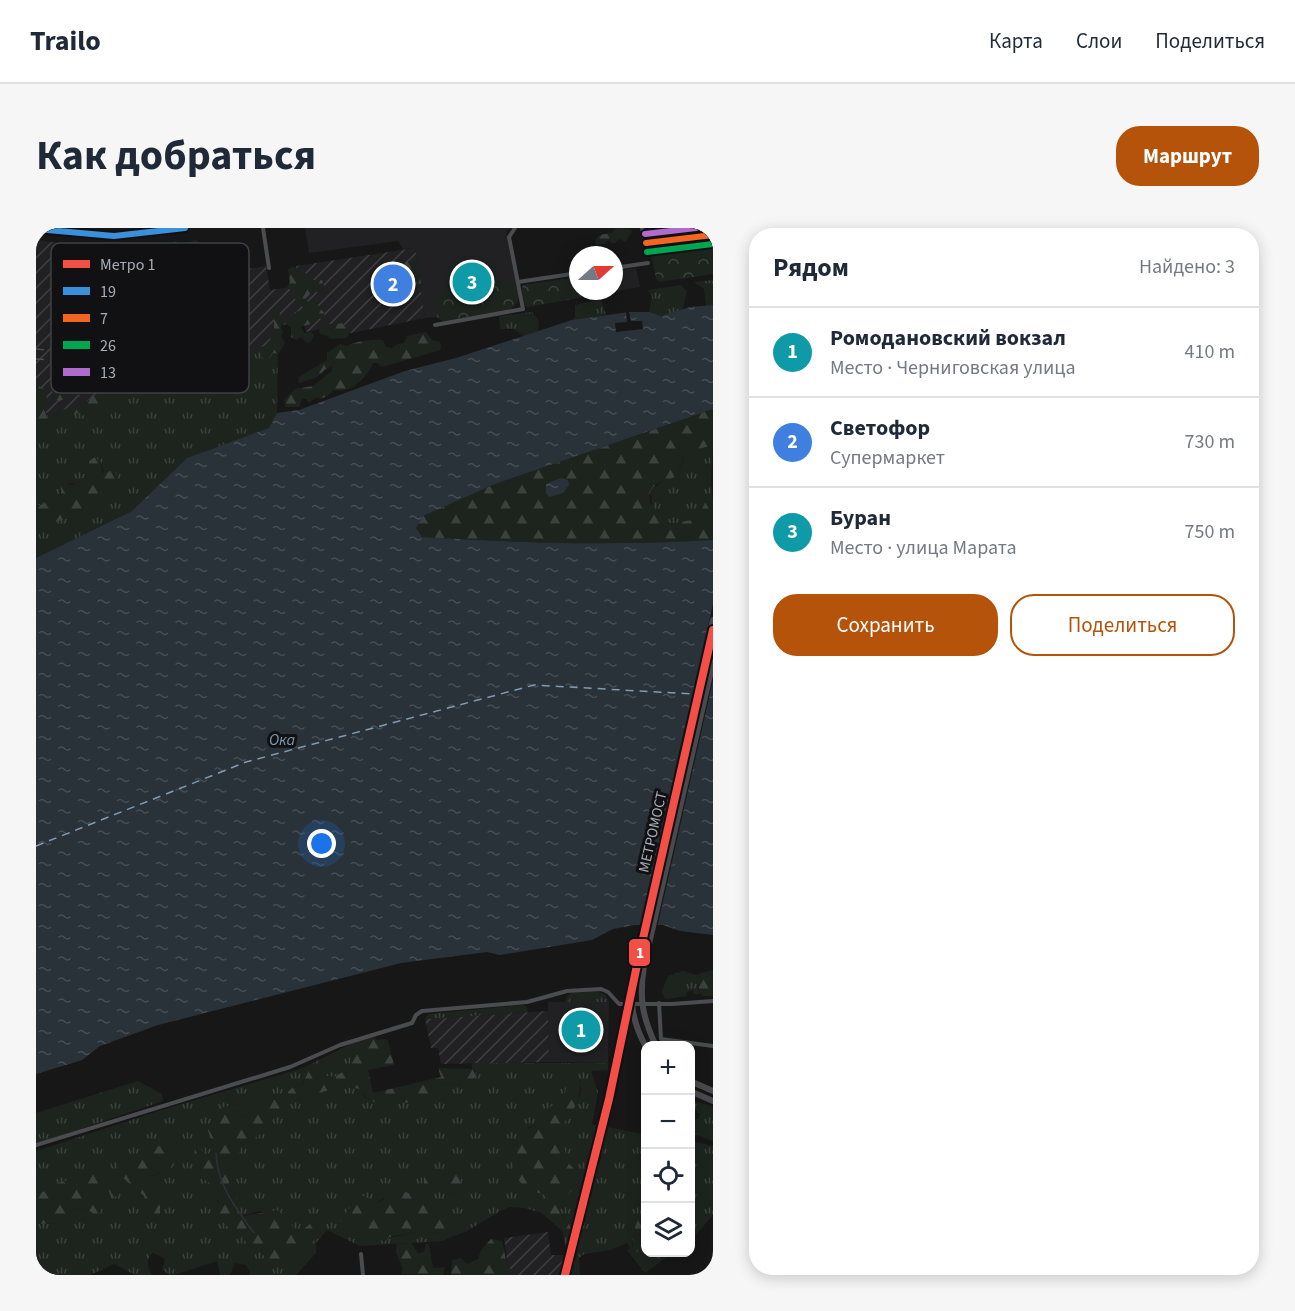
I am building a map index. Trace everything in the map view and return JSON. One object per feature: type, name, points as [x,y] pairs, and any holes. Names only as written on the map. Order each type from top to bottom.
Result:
[{"type":"main road","name":"МЕТРОМОСТ","points":[[642,1041],[631,1006],[631,986],[713,620]]},
{"type":"main road","name":"МЕТРОМОСТ","points":[[654,1041],[646,1026],[641,988],[713,662]]},
{"type":"main road","points":[[695,1083],[713,1091]]},
{"type":"main road","points":[[695,1093],[713,1101]]},
{"type":"street","points":[[36,229],[114,236],[185,228]]},
{"type":"street","points":[[263,228],[269,268]]},
{"type":"street","points":[[435,325],[523,309],[509,237],[515,228]]},
{"type":"street","points":[[642,228],[646,243],[713,235]]},
{"type":"street","points":[[623,267],[648,263]]},
{"type":"street","points":[[518,282],[569,274]]},
{"type":"street","points":[[36,1145],[272,1073],[312,1059],[340,1045],[412,1023],[416,1015],[422,1011],[527,1002],[567,991],[601,989],[608,992],[619,1004],[713,1001]]},
{"type":"street","points":[[659,1003],[661,1040],[713,1046]]},
{"type":"street","points":[[362,1254],[363,1275]]},
{"type":"shaded area","points":[[305,228],[512,228],[506,231],[519,299],[506,310],[443,321],[437,317],[425,318],[415,248],[403,249],[398,241],[309,253]]},
{"type":"shaded area","points":[[676,228],[713,228],[713,233],[676,237]]},
{"type":"shaded area","points":[[36,240],[60,243],[51,243],[51,393],[110,393],[48,417],[36,390]]},
{"type":"shaded area","points":[[415,248],[425,318],[346,334],[344,325],[306,332],[304,321],[276,326],[278,343],[249,352],[249,269],[266,266],[270,290],[299,286],[296,266]]},
{"type":"shaded area","points":[[636,268],[640,287],[623,290],[623,270]]},
{"type":"shaded area","points":[[548,1002],[609,1002],[608,1063],[549,1062]]},
{"type":"shaded area","points":[[548,1011],[549,1062],[441,1064],[438,1048],[431,1048],[425,1019]]},
{"type":"shaded area","points":[[548,1232],[551,1255],[564,1255],[565,1275],[509,1275],[504,1238]]},
{"type":"green space","points":[[615,228],[631,229],[632,232],[625,242],[619,239],[616,243],[611,243],[609,240],[604,244],[596,245],[595,241],[599,235],[612,233]]},
{"type":"green space","points":[[713,242],[713,274],[659,282],[656,278],[651,255],[655,250]]},
{"type":"green space","points":[[415,260],[418,264],[421,290],[418,290],[416,278],[412,279],[408,275],[405,262]]},
{"type":"green space","points":[[461,263],[468,286],[457,288],[453,264]]},
{"type":"green space","points":[[293,267],[298,269],[300,274],[306,273],[310,280],[322,280],[326,292],[321,295],[314,290],[306,298],[308,302],[315,302],[325,314],[323,319],[313,318],[310,324],[301,327],[304,333],[311,332],[314,335],[311,342],[307,343],[301,337],[296,340],[291,337],[291,328],[284,322],[286,317],[291,317],[295,312],[304,310],[296,303],[294,293],[287,287],[290,282],[288,269]]},
{"type":"green space","points":[[569,278],[569,300],[528,307],[525,306],[523,285]]},
{"type":"green space","points":[[515,280],[518,299],[511,309],[443,321],[437,317],[435,292]]},
{"type":"green space","points":[[713,280],[713,305],[706,306],[704,289],[694,282]]},
{"type":"green space","points":[[681,285],[687,291],[682,311],[661,316],[649,312],[652,296],[648,290]]},
{"type":"green space","points":[[601,300],[606,315],[572,320],[575,317],[575,305]]},
{"type":"green space","points":[[274,308],[280,314],[283,332],[281,336],[285,343],[278,354],[273,353],[265,360],[261,356],[261,350],[271,350],[270,335],[274,331],[272,315]]},
{"type":"green space","points":[[532,312],[539,321],[538,331],[524,336],[513,329],[500,329],[499,316]]},
{"type":"green space","points":[[327,323],[333,325],[342,323],[348,328],[349,335],[346,338],[330,339],[320,334],[319,330]]},
{"type":"green space","points":[[426,332],[432,340],[440,342],[440,350],[382,367],[373,363],[358,384],[346,390],[333,390],[328,396],[320,399],[316,397],[309,403],[306,399],[302,399],[299,407],[285,407],[284,400],[295,389],[313,386],[332,371],[332,367],[315,378],[298,382],[299,377],[327,360],[327,353],[340,344],[346,346],[364,341],[383,340],[386,347],[392,348],[404,343],[407,336]]},
{"type":"green space","points":[[278,343],[277,413],[269,428],[187,458],[132,511],[36,558],[36,529],[80,512],[99,494],[110,490],[100,461],[89,465],[95,472],[91,478],[79,479],[76,484],[70,483],[60,491],[60,499],[54,499],[36,507],[36,390],[48,417],[103,395],[103,393],[249,393],[249,350]]},
{"type":"green space","points":[[36,387],[45,389],[47,400],[44,405],[47,421],[44,426],[36,428]]},
{"type":"green space","points":[[53,393],[84,393],[74,394],[60,401],[54,398]]},
{"type":"green space","points":[[110,393],[112,399],[110,403],[102,403],[104,411],[95,412],[94,417],[89,420],[81,413],[62,416],[60,414],[62,410],[85,404],[99,394]]},
{"type":"green space","points":[[713,409],[713,445],[685,453],[675,476],[654,486],[650,499],[653,509],[669,524],[697,519],[705,503],[713,504],[713,540],[604,543],[495,541],[422,537],[415,528],[423,516],[495,484]]},
{"type":"green space","points":[[713,445],[711,480],[713,504],[705,504],[697,519],[674,523],[662,521],[654,509],[651,499],[652,489],[680,470],[685,453]]},
{"type":"green space","points":[[95,457],[100,461],[103,473],[111,471],[116,473],[118,480],[110,490],[99,494],[80,512],[36,529],[36,507],[54,499],[60,499],[62,486],[76,484],[79,479],[91,478],[95,472],[89,465],[89,461]]},
{"type":"green space","points":[[713,970],[713,996],[703,996],[700,994],[697,979],[701,973]]},
{"type":"green space","points":[[683,971],[697,975],[701,972],[697,979],[699,994],[694,994],[693,990],[687,992],[686,996],[665,999],[662,991],[668,976]]},
{"type":"green space","points":[[595,991],[605,994],[609,1002],[566,1002],[567,996],[572,993]]},
{"type":"green space","points":[[523,1005],[527,1007],[528,1012],[425,1019],[429,1014]]},
{"type":"green space","points":[[374,1037],[377,1040],[386,1039],[388,1041],[394,1065],[368,1070],[373,1093],[441,1077],[438,1068],[472,1069],[477,1075],[469,1083],[438,1085],[439,1089],[429,1098],[417,1102],[374,1102],[369,1100],[360,1089],[342,1086],[310,1096],[306,1094],[297,1100],[290,1099],[288,1092],[293,1087],[302,1085],[310,1068],[318,1064],[327,1076],[334,1077],[346,1070],[349,1079],[361,1082],[359,1066],[351,1066],[350,1060],[362,1050],[358,1047],[349,1050],[345,1047],[350,1043]]},
{"type":"green space","points":[[358,1046],[362,1050],[351,1057],[359,1066],[361,1082],[327,1076],[310,1068],[301,1085],[293,1087],[297,1100],[306,1094],[310,1096],[342,1086],[360,1089],[365,1097],[378,1102],[396,1103],[428,1099],[438,1085],[459,1084],[477,1075],[472,1069],[472,1063],[608,1063],[608,1070],[591,1071],[598,1092],[592,1124],[641,1135],[641,1217],[632,1243],[633,1253],[640,1249],[641,1257],[667,1257],[645,1273],[627,1250],[630,1249],[627,1243],[610,1250],[584,1254],[579,1258],[580,1275],[565,1275],[566,1250],[563,1232],[542,1213],[510,1207],[467,1231],[442,1241],[360,1246],[327,1230],[316,1243],[316,1253],[296,1275],[250,1275],[246,1265],[235,1263],[230,1275],[220,1275],[217,1261],[169,1275],[162,1269],[165,1259],[152,1252],[148,1264],[152,1275],[135,1275],[114,1264],[90,1275],[36,1275],[36,1224],[67,1223],[74,1208],[90,1211],[102,1196],[102,1186],[108,1189],[103,1170],[55,1184],[50,1191],[36,1192],[36,1151],[303,1068],[345,1047],[349,1050]],"holes":[[[580,1080],[580,1094],[560,1132],[568,1163],[580,1180],[559,1207],[573,1238],[538,1202],[549,1200],[546,1195],[531,1188],[520,1177],[514,1162],[513,1145],[529,1127],[538,1126],[544,1117],[545,1110],[564,1100],[566,1089]],[[275,1098],[272,1120],[265,1131],[243,1145],[233,1161],[229,1187],[238,1199],[236,1214],[238,1217],[260,1211],[291,1224],[297,1236],[320,1231],[295,1264],[260,1252],[241,1231],[212,1194],[211,1184],[195,1143],[207,1157],[213,1147],[207,1128],[224,1107],[235,1104],[236,1118],[249,1115]],[[174,1144],[159,1174],[149,1177],[160,1198],[148,1220],[144,1196],[116,1163],[150,1150],[152,1147],[168,1148]],[[449,1163],[458,1191],[447,1194],[437,1188],[441,1176],[449,1172]],[[397,1189],[442,1205],[444,1217],[462,1224],[444,1233],[416,1232],[389,1237],[363,1196],[376,1203]]]},
{"type":"green space","points":[[578,1079],[581,1084],[577,1103],[560,1133],[569,1164],[579,1173],[580,1180],[559,1207],[559,1211],[571,1228],[572,1239],[537,1201],[548,1200],[546,1195],[524,1186],[518,1178],[512,1160],[516,1141],[521,1134],[528,1128],[538,1126],[544,1117],[545,1110],[564,1100],[566,1089]]},
{"type":"green space","points":[[138,1081],[162,1094],[163,1101],[36,1144],[36,1113]]},
{"type":"green space","points":[[284,1096],[285,1102],[265,1131],[243,1145],[229,1176],[229,1187],[238,1199],[236,1214],[238,1217],[277,1210],[286,1217],[297,1235],[311,1223],[321,1231],[295,1264],[280,1265],[272,1262],[260,1252],[252,1256],[241,1231],[223,1223],[219,1216],[217,1212],[220,1203],[212,1194],[211,1184],[194,1169],[195,1142],[207,1157],[213,1146],[207,1128],[224,1107],[236,1104],[237,1118],[249,1115],[258,1097],[269,1101]]},
{"type":"green space","points":[[695,1101],[713,1107],[713,1141],[695,1134],[695,1119],[698,1119],[700,1114],[695,1110]]},
{"type":"green space","points":[[695,1142],[713,1146],[713,1215],[695,1235]]},
{"type":"green space","points":[[186,1144],[187,1151],[176,1154],[173,1167],[150,1177],[160,1198],[160,1221],[148,1220],[144,1196],[123,1178],[116,1163],[150,1150],[152,1147]]},
{"type":"green space","points":[[449,1162],[459,1170],[461,1186],[458,1191],[446,1194],[437,1188],[424,1186],[424,1178],[430,1169],[439,1168],[441,1176],[449,1172]]},
{"type":"green space","points":[[103,1170],[112,1176],[121,1188],[119,1194],[112,1199],[108,1189],[102,1187],[101,1211],[97,1217],[90,1211],[75,1208],[67,1223],[36,1224],[36,1192],[50,1191],[55,1184]]},
{"type":"green space","points":[[397,1189],[443,1205],[444,1217],[463,1224],[444,1233],[416,1232],[389,1237],[387,1241],[383,1241],[350,1229],[340,1220],[363,1196],[377,1203],[384,1199],[384,1190]]},
{"type":"green space","points":[[641,1216],[641,1253],[640,1250],[633,1254],[634,1234]]},
{"type":"green space","points":[[491,1239],[502,1241],[506,1260],[513,1275],[451,1275],[452,1260],[461,1258],[467,1264],[478,1259],[481,1250]]},
{"type":"green space","points":[[411,1243],[418,1253],[424,1252],[426,1244],[429,1245],[433,1268],[445,1267],[443,1275],[401,1274],[403,1269],[396,1252],[397,1244]]},
{"type":"green space","points":[[642,1257],[656,1257],[655,1262],[646,1269]]},
{"type":"water","name":"Ока","points":[[713,305],[713,409],[495,484],[423,516],[416,528],[422,537],[495,541],[604,543],[713,540],[713,935],[680,931],[663,925],[635,925],[613,929],[592,940],[500,955],[487,952],[401,963],[158,1025],[100,1046],[82,1060],[36,1074],[36,558],[132,511],[187,458],[269,428],[277,413],[299,410],[405,371],[456,358],[572,320],[629,312],[649,312],[661,316],[690,307]]},
{"type":"water","points":[[561,478],[568,480],[569,485],[563,493],[549,497],[546,493],[546,484]]},
{"type":"pier","points":[[626,312],[629,312],[631,321],[642,321],[643,329],[616,332],[615,323],[627,322]]},
{"type":"pier","points":[[713,604],[713,680],[657,928],[640,928]]},
{"type":"waterway","points":[[216,1153],[223,1186],[254,1233]]},
{"type":"ferry route","points":[[36,846],[246,762],[534,685],[693,694]]},
{"type":"railway","points":[[36,349],[51,351]]},
{"type":"railway","points":[[36,359],[51,360]]},
{"type":"metro line","name":"1","points":[[565,1275],[609,1099],[713,630]]},
{"type":"transit line","name":"19","points":[[36,229],[114,236],[185,228]]},
{"type":"transit line","name":"13","points":[[645,234],[696,228]]},
{"type":"transit line","name":"7","points":[[646,243],[713,235]]},
{"type":"transit line","name":"26","points":[[647,252],[713,244]]},
{"type":"place","name":"Буран","points":[[472,282]]},
{"type":"place","name":"Светофор","points":[[393,284]]},
{"type":"place","name":"Ромодановский вокзал","points":[[581,1030]]}]
